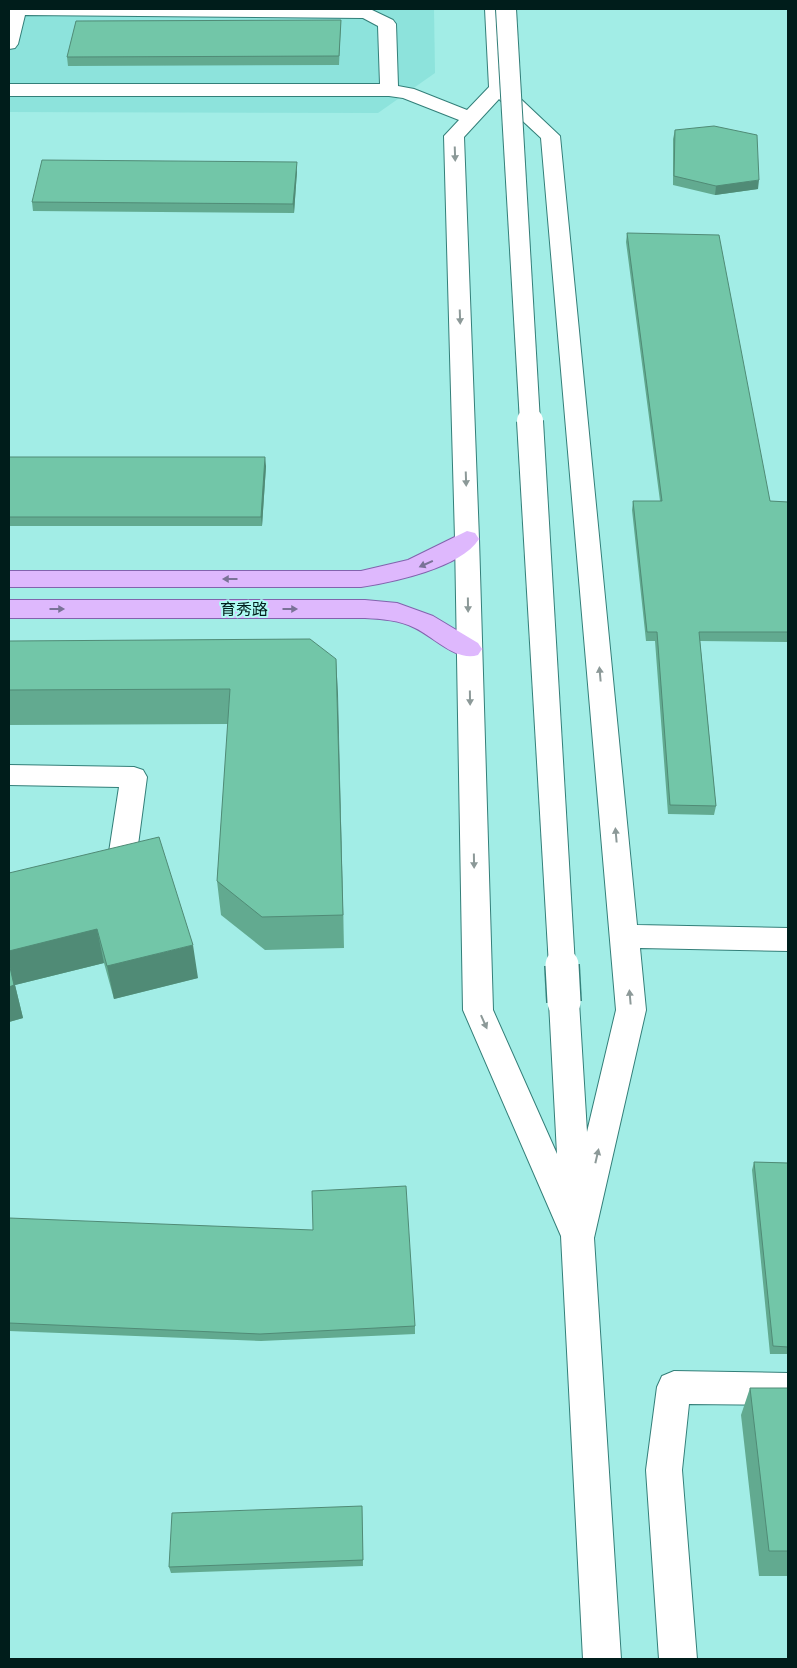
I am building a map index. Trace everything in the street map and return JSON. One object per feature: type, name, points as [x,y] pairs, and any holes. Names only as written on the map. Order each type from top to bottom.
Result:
[{"type":"main road","name":"育秀路","points":[[9,578],[361,579],[392,575],[420,567],[444,555],[468,539]]},
{"type":"main road","name":"育秀路","points":[[9,609],[365,609],[397,612],[424,622],[469,649]]},
{"type":"street","points":[[494,9],[498,88],[550,136],[631,1010],[578,1237]]},
{"type":"street","points":[[506,9],[602,1659]]},
{"type":"street","points":[[9,44],[13,10],[337,11],[366,13],[387,24],[389,90]]},
{"type":"street","points":[[498,88],[454,136],[468,539],[478,1010],[578,1237]]},
{"type":"street","points":[[9,90],[389,90],[407,92],[471,118]]},
{"type":"street","points":[[9,775],[134,777],[122,860],[75,872]]},
{"type":"street","points":[[625,936],[788,939]]},
{"type":"street","points":[[678,1659],[664,1470],[674,1387],[788,1390]]},
{"type":"shaded area","points":[[9,9],[434,9],[435,73],[378,113],[9,112]]},
{"type":"building","points":[[341,20],[339,56],[67,57],[76,21]]},
{"type":"building","points":[[714,126],[757,135],[759,180],[716,186],[674,176],[675,130]]},
{"type":"building","points":[[42,160],[297,162],[293,204],[32,202]]},
{"type":"building","points":[[627,233],[719,235],[770,501],[788,502],[788,632],[699,632],[716,806],[670,805],[657,632],[647,632],[633,501],[662,501]]},
{"type":"building","points":[[9,457],[265,457],[261,517],[9,517]]},
{"type":"building","points":[[310,639],[336,659],[343,915],[262,917],[217,881],[230,689],[9,690],[9,641]]},
{"type":"building","points":[[159,837],[193,945],[107,966],[97,929],[9,951],[9,873]]},
{"type":"building","points":[[9,963],[14,985],[9,987]]},
{"type":"building","points":[[754,1162],[788,1163],[788,1347],[773,1346]]},
{"type":"building","points":[[406,1186],[415,1326],[260,1334],[9,1323],[9,1218],[313,1230],[312,1191]]},
{"type":"building","points":[[750,1388],[788,1388],[788,1551],[769,1551]]},
{"type":"building","points":[[362,1506],[363,1560],[169,1567],[172,1513]]}]
